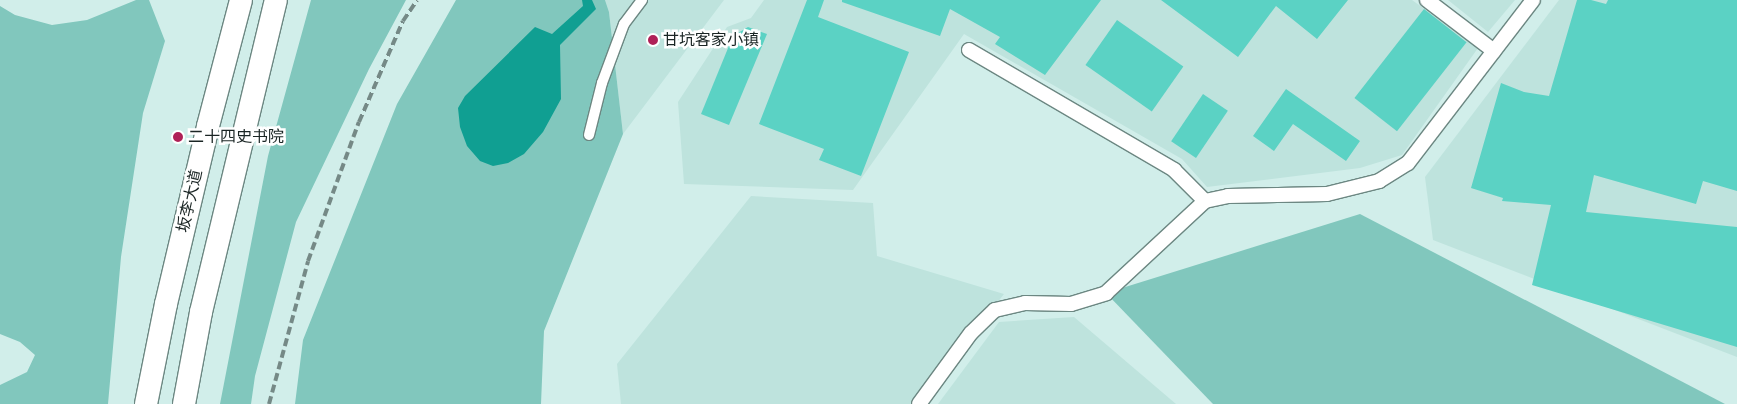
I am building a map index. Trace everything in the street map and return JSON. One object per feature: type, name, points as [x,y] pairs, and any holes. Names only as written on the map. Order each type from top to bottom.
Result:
[{"type":"main road","name":"坂李大道","points":[[146,404],[166,304],[208,126],[241,0]]},
{"type":"main road","points":[[184,404],[206,292],[276,0]]},
{"type":"street","points":[[589,135],[602,83],[624,24],[642,0]]},
{"type":"street","points":[[1427,0],[1494,51]]},
{"type":"street","points":[[919,404],[971,332],[995,310],[1025,303],[1071,304],[1106,293],[1205,201],[1228,196],[1327,194],[1379,181],[1408,163],[1533,0]]},
{"type":"street","points":[[969,50],[1174,170],[1205,201]]},
{"type":"shaded area","points":[[136,0],[149,0],[165,41],[143,113],[121,257],[108,404],[0,404],[0,385],[27,372],[35,355],[20,342],[0,334],[0,6],[15,15],[52,25],[87,20]]},
{"type":"shaded area","points":[[311,0],[406,0],[369,69],[296,222],[255,376],[251,404],[220,404],[268,156]]},
{"type":"shaded area","points":[[456,0],[605,0],[609,12],[623,134],[544,331],[541,404],[295,404],[303,340],[397,104]]},
{"type":"shaded area","points":[[582,0],[592,0],[596,9],[560,45],[561,99],[543,132],[524,154],[508,163],[493,166],[480,161],[467,146],[460,127],[458,108],[465,96],[535,27],[552,34],[583,6]]},
{"type":"shaded area","name":"甘坑客家小镇","points":[[605,0],[724,0],[623,134],[609,12]]},
{"type":"shaded area","points":[[764,0],[1412,0],[1478,48],[1402,155],[1360,168],[1207,187],[1182,159],[964,34],[853,190],[684,184],[678,102],[727,27],[751,18]]},
{"type":"shaded area","points":[[1448,0],[1515,0],[1488,32]]},
{"type":"shaded area","points":[[1559,0],[1737,0],[1737,357],[1433,240],[1425,177]]},
{"type":"shaded area","points":[[751,196],[873,203],[877,256],[1004,294],[918,404],[621,404],[617,364]]},
{"type":"shaded area","points":[[1360,214],[1725,404],[1213,404],[1106,293]]},
{"type":"shaded area","points":[[1074,317],[1176,404],[938,404],[999,322]]},
{"type":"building","points":[[807,0],[824,0],[818,17],[909,52],[861,176],[819,160],[824,149],[759,124]]},
{"type":"building","points":[[842,0],[1101,0],[1045,75],[995,44],[1000,37],[950,9],[940,36],[842,2]]},
{"type":"building","points":[[1161,0],[1348,0],[1317,39],[1276,6],[1238,57]]},
{"type":"building","points":[[1577,0],[1591,0],[1606,4],[1608,0],[1737,0],[1737,191],[1703,181],[1696,204],[1594,175],[1586,212],[1737,227],[1737,347],[1532,285],[1551,205],[1502,201],[1503,198],[1471,188],[1501,83],[1524,92],[1549,96]]},
{"type":"building","points":[[1424,9],[1467,42],[1397,131],[1354,98]]},
{"type":"building","points":[[1117,20],[1183,66],[1152,112],[1085,65]]},
{"type":"building","points":[[748,27],[767,34],[729,125],[701,114],[733,36]]},
{"type":"building","points":[[1286,89],[1360,141],[1346,161],[1293,124],[1274,151],[1253,136]]},
{"type":"building","points":[[1203,94],[1228,111],[1196,158],[1171,141]]},
{"type":"railway","points":[[269,404],[308,261],[359,122],[403,21],[417,0]]},
{"type":"place","name":"甘坑客家小镇","points":[[653,40]]},
{"type":"place","name":"二十四史书院","points":[[178,137]]}]
